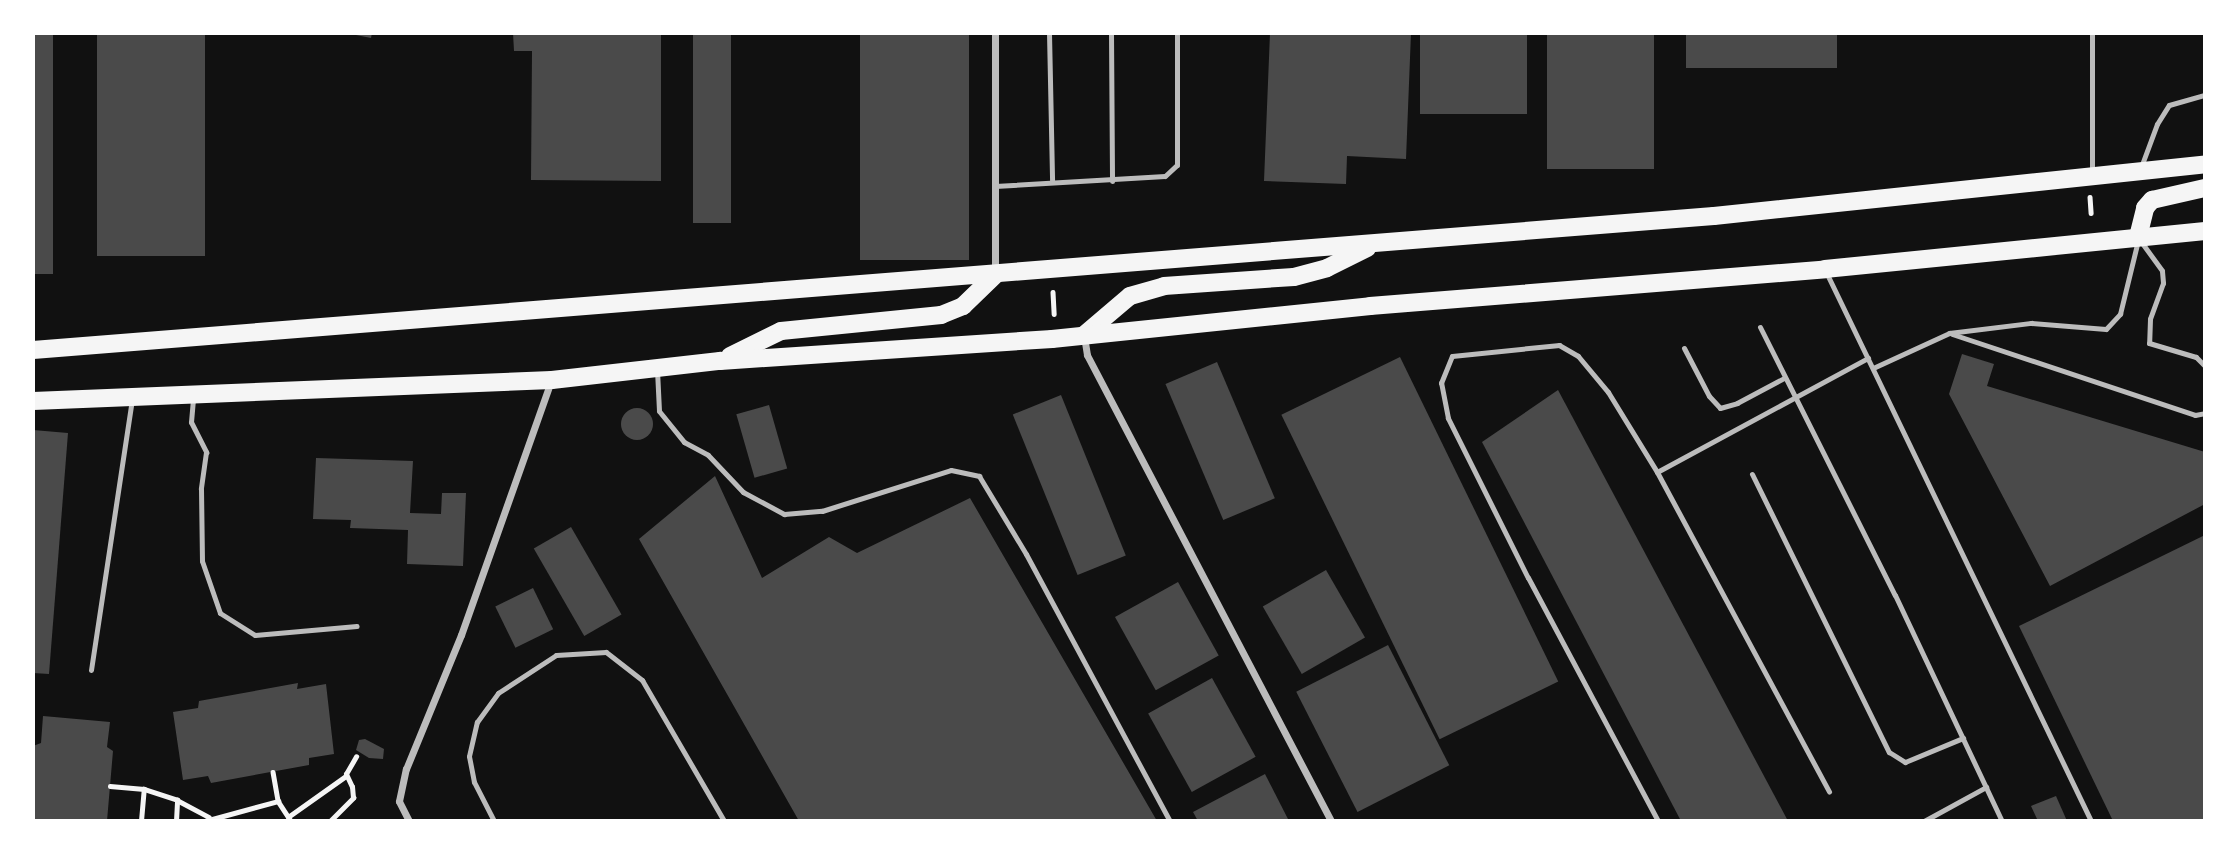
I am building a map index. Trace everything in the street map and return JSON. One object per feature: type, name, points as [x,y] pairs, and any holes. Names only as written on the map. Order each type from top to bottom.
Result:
[{"type":"main road","points":[[33,350],[1714,216],[2205,164]]},
{"type":"main road","points":[[2138,237],[2145,208],[2152,200],[2205,188]]},
{"type":"main road","points":[[33,401],[552,380],[720,361],[1084,335],[1370,306],[1825,269],[2205,231]]},
{"type":"main road","points":[[1084,335],[1130,296],[1164,286],[1294,277],[1327,268],[1376,244]]},
{"type":"main road","points":[[720,361],[782,331],[941,315],[963,306],[995,275]]},
{"type":"street","points":[[995,33],[995,275]]},
{"type":"street","points":[[1084,335],[1087,355],[1331,821]]},
{"type":"street","points":[[409,821],[398,801],[405,769],[461,635],[552,380]]},
{"type":"lane","points":[[1049,33],[1052,181]]},
{"type":"lane","points":[[1111,33],[1112,181]]},
{"type":"lane","points":[[995,186],[1014,187],[1052,181],[1112,181],[1165,176],[1177,165],[1177,33]]},
{"type":"lane","points":[[2092,33],[2092,176]]},
{"type":"lane","points":[[2139,171],[2157,124],[2169,105],[2205,95]]},
{"type":"lane","points":[[1873,368],[1949,333],[2031,323],[2106,329],[2120,314],[2138,237]]},
{"type":"lane","points":[[2138,237],[2162,271],[2163,283],[2150,319],[2149,343],[2196,357],[2205,366]]},
{"type":"lane","points":[[1825,269],[2091,821]]},
{"type":"lane","points":[[1760,327],[1895,595],[2002,821]]},
{"type":"lane","points":[[1949,333],[2194,415],[2205,413]]},
{"type":"lane","points":[[1658,821],[1528,578],[1448,418],[1441,383],[1452,356],[1559,345],[1578,356],[1608,392],[1657,472],[1829,793]]},
{"type":"lane","points":[[1684,348],[1709,396],[1720,408],[1737,403],[1784,378]]},
{"type":"lane","points":[[1657,472],[1868,358]]},
{"type":"lane","points":[[657,368],[659,411],[684,442],[708,455],[743,492],[784,514],[822,511],[951,470],[979,476],[1026,554],[1170,821]]},
{"type":"lane","points":[[194,393],[191,422],[206,452],[201,489],[202,561],[220,613],[255,635],[357,626]]},
{"type":"lane","points":[[91,670],[133,395]]},
{"type":"lane","points":[[1752,474],[1889,752],[1905,762],[1963,738]]},
{"type":"lane","points":[[494,821],[474,782],[469,756],[477,722],[498,693],[556,655],[606,652],[642,680],[724,821]]},
{"type":"lane","points":[[1924,821],[1986,787]]},
{"type":"path","points":[[2090,195],[2091,214]]},
{"type":"path","points":[[1053,292],[1054,314]]},
{"type":"path","points":[[273,772],[278,801],[290,819],[346,776],[356,757]]},
{"type":"path","points":[[330,821],[353,798],[352,787],[346,776]]},
{"type":"path","points":[[110,786],[144,789],[177,800],[207,819],[278,801]]},
{"type":"path","points":[[141,821],[144,789]]},
{"type":"path","points":[[176,821],[177,800]]},
{"type":"building","points":[[33,33],[53,33],[53,274],[33,274]]},
{"type":"building","points":[[97,33],[205,33],[205,256],[97,256]]},
{"type":"building","points":[[346,33],[372,33],[371,38]]},
{"type":"building","points":[[513,33],[661,33],[661,181],[531,180],[532,51],[514,51]]},
{"type":"building","points":[[693,33],[731,33],[731,223],[693,223]]},
{"type":"building","points":[[860,33],[969,33],[969,260],[860,260]]},
{"type":"building","points":[[1270,33],[1411,33],[1406,159],[1347,156],[1346,184],[1264,181]]},
{"type":"building","points":[[1420,33],[1527,33],[1527,114],[1420,114]]},
{"type":"building","points":[[1547,33],[1654,33],[1654,169],[1547,169]]},
{"type":"building","points":[[1686,33],[1837,33],[1837,68],[1686,68]]},
{"type":"building","points":[[1962,354],[1994,364],[1987,386],[2205,452],[2205,504],[2050,586],[1949,394]]},
{"type":"building","points":[[1400,357],[1558,681],[1440,739],[1281,415]]},
{"type":"building","points":[[1217,362],[1275,498],[1223,520],[1165,384]]},
{"type":"building","points":[[1558,390],[1788,821],[1681,821],[1482,442]]},
{"type":"building","points":[[1061,395],[1126,555],[1078,575],[1013,414]]},
{"type":"building","points":[[769,405],[787,468],[755,478],[736,414]]},
{"type":"building","points":[[637,408],[649,412],[653,424],[649,436],[637,440],[625,436],[621,424],[625,412]]},
{"type":"building","points":[[33,430],[68,433],[49,674],[33,673]]},
{"type":"building","points":[[316,458],[413,461],[410,513],[441,514],[442,493],[466,493],[463,566],[407,564],[408,530],[350,528],[351,520],[313,519]]},
{"type":"building","points":[[715,476],[762,578],[829,537],[857,553],[970,498],[1157,821],[799,821],[639,539]]},
{"type":"building","points":[[571,527],[622,614],[584,636],[534,548]]},
{"type":"building","points":[[2205,535],[2205,821],[2113,821],[2019,626]]},
{"type":"building","points":[[1326,570],[1365,638],[1302,674],[1263,606]]},
{"type":"building","points":[[1178,582],[1219,655],[1156,690],[1115,617]]},
{"type":"building","points":[[533,588],[553,629],[515,648],[495,606]]},
{"type":"building","points":[[1388,645],[1449,765],[1358,812],[1296,692]]},
{"type":"building","points":[[1212,678],[1256,757],[1192,792],[1148,713]]},
{"type":"building","points":[[298,683],[297,689],[326,684],[334,754],[309,758],[309,765],[211,783],[208,776],[183,780],[173,712],[198,708],[199,701]]},
{"type":"building","points":[[43,716],[110,722],[107,747],[113,751],[107,821],[33,821],[33,746],[41,743]]},
{"type":"building","points":[[365,739],[384,749],[383,759],[369,758],[356,750],[359,740]]},
{"type":"building","points":[[1265,774],[1289,821],[1198,821],[1193,812]]},
{"type":"building","points":[[2056,796],[2067,821],[2038,821],[2031,806]]}]
